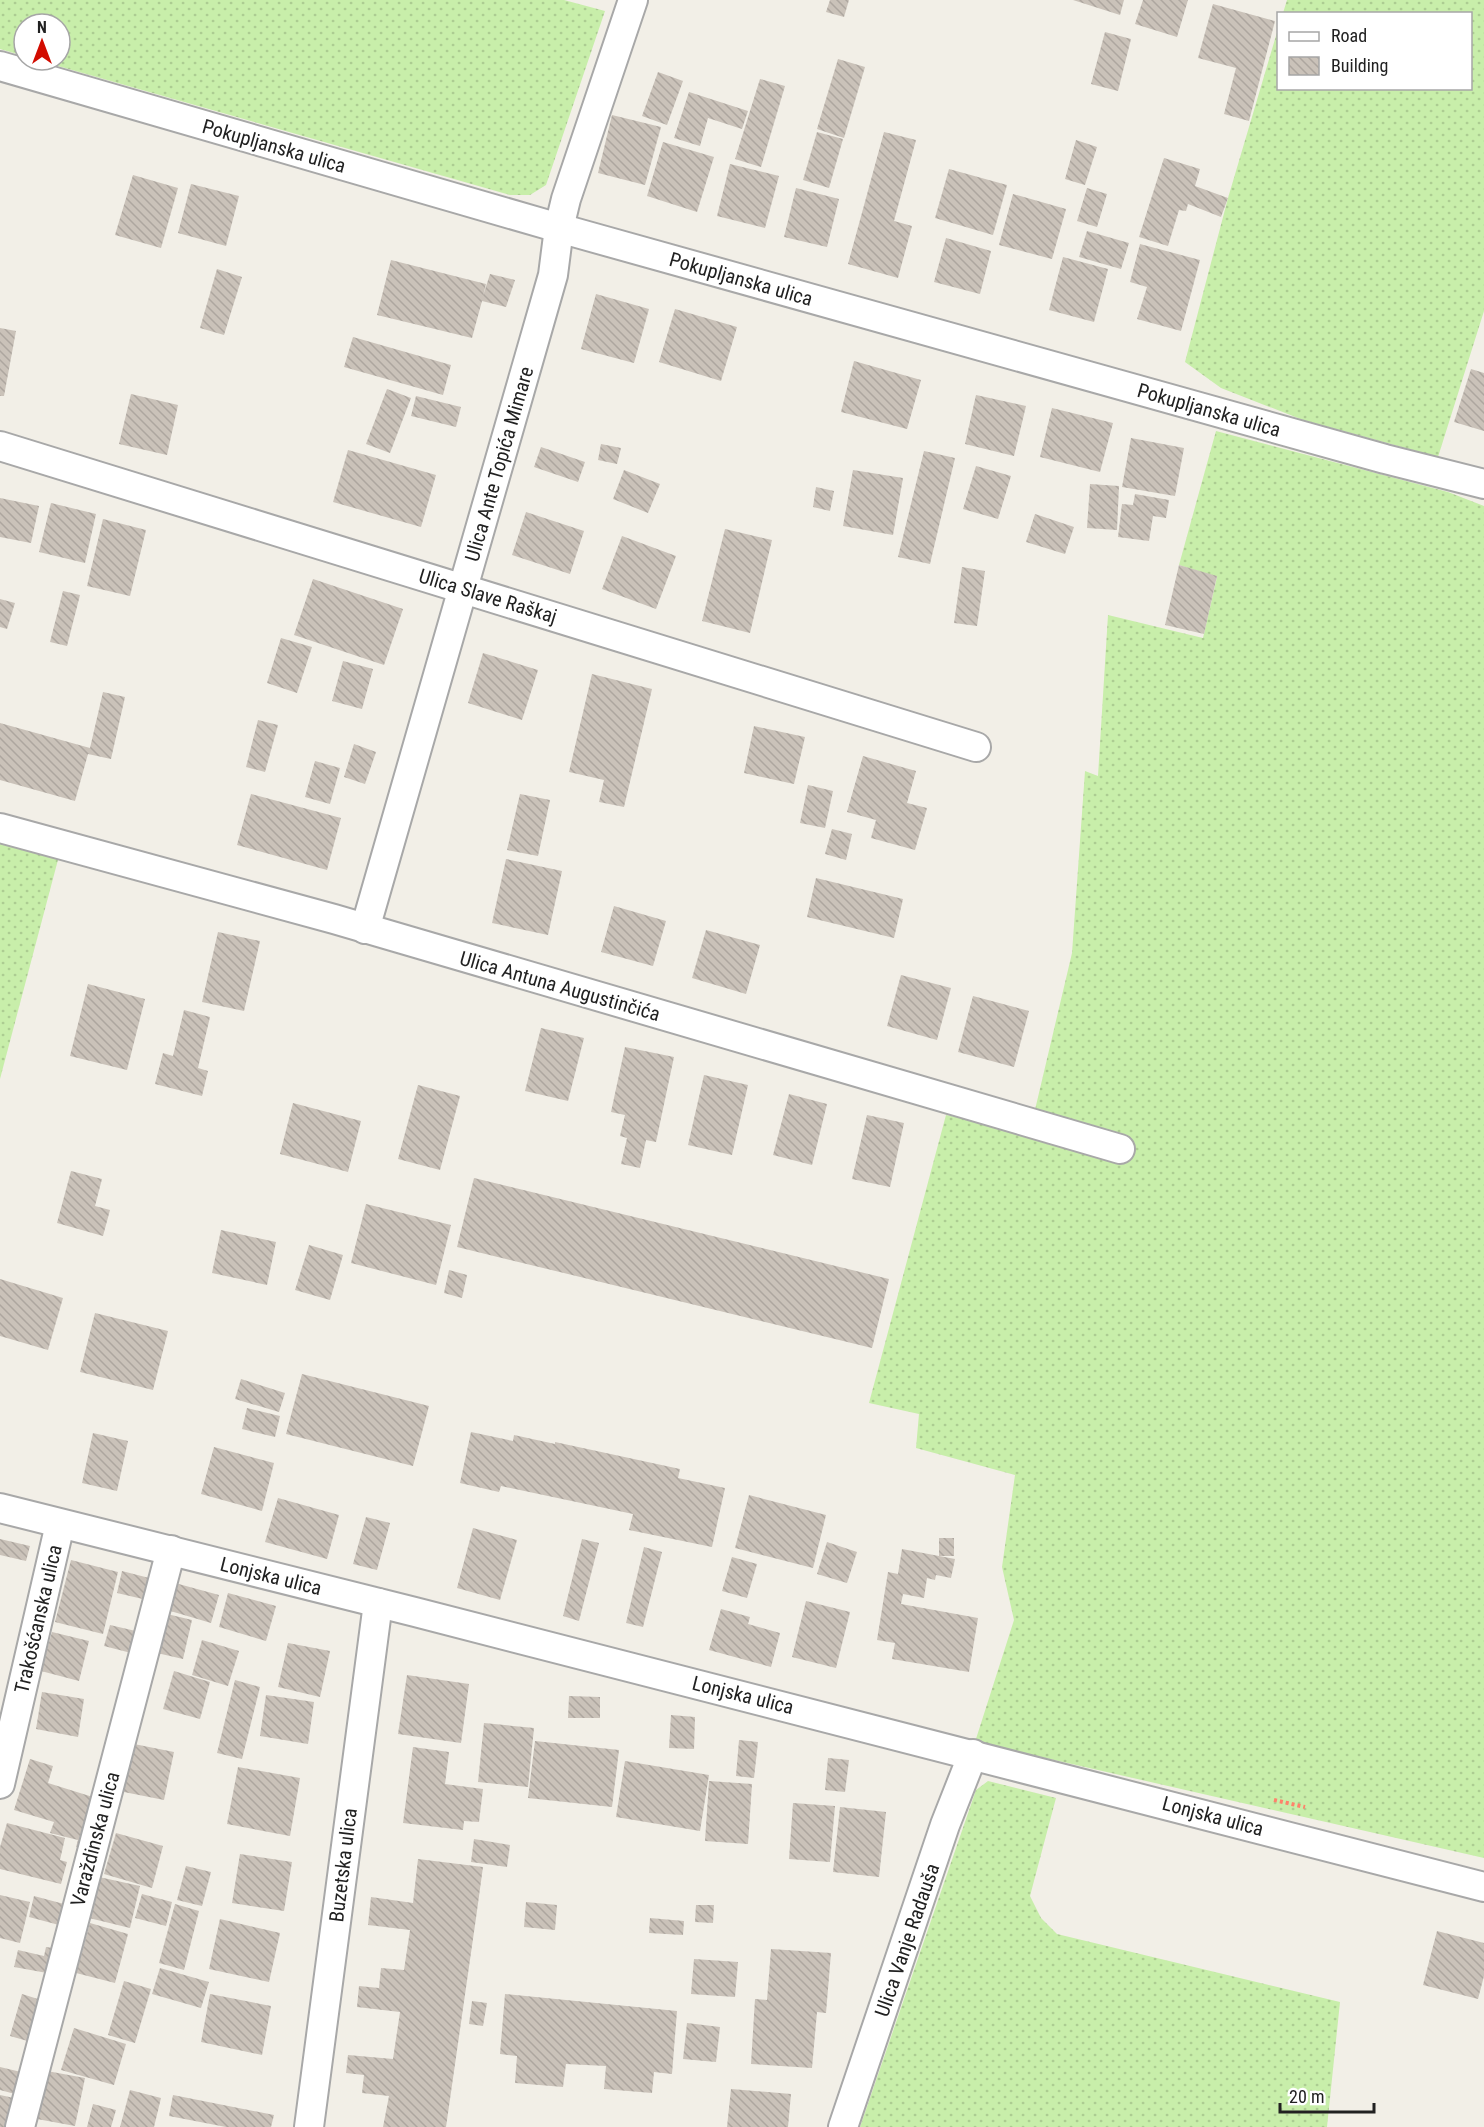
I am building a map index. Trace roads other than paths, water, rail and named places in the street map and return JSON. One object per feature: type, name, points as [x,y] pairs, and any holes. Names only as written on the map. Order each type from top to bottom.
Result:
[{"type":"street","name":"Ulica Ante Topića Mimare","points":[[365,929],[553,275],[559,228],[633,0]]},
{"type":"street","name":"Pokupljanska ulica","points":[[0,66],[559,228],[1362,453],[1484,484]]},
{"type":"street","name":"Ulica Slave Raškaj","points":[[0,446],[976,747]]},
{"type":"street","name":"Ulica Antuna Augustinčića","points":[[0,828],[365,929],[1120,1149]]},
{"type":"street","name":"Lonjska ulica","points":[[0,1508],[973,1754],[1484,1887]]},
{"type":"street","name":"Trakošćanska ulica","points":[[0,1784],[60,1524]]},
{"type":"street","name":"Varaždinska ulica","points":[[20,2127],[171,1551]]},
{"type":"street","name":"Buzetska ulica","points":[[309,2127],[378,1603]]},
{"type":"street","name":"Ulica Vanje Radauša","points":[[843,2127],[945,1825],[973,1754]]}]
